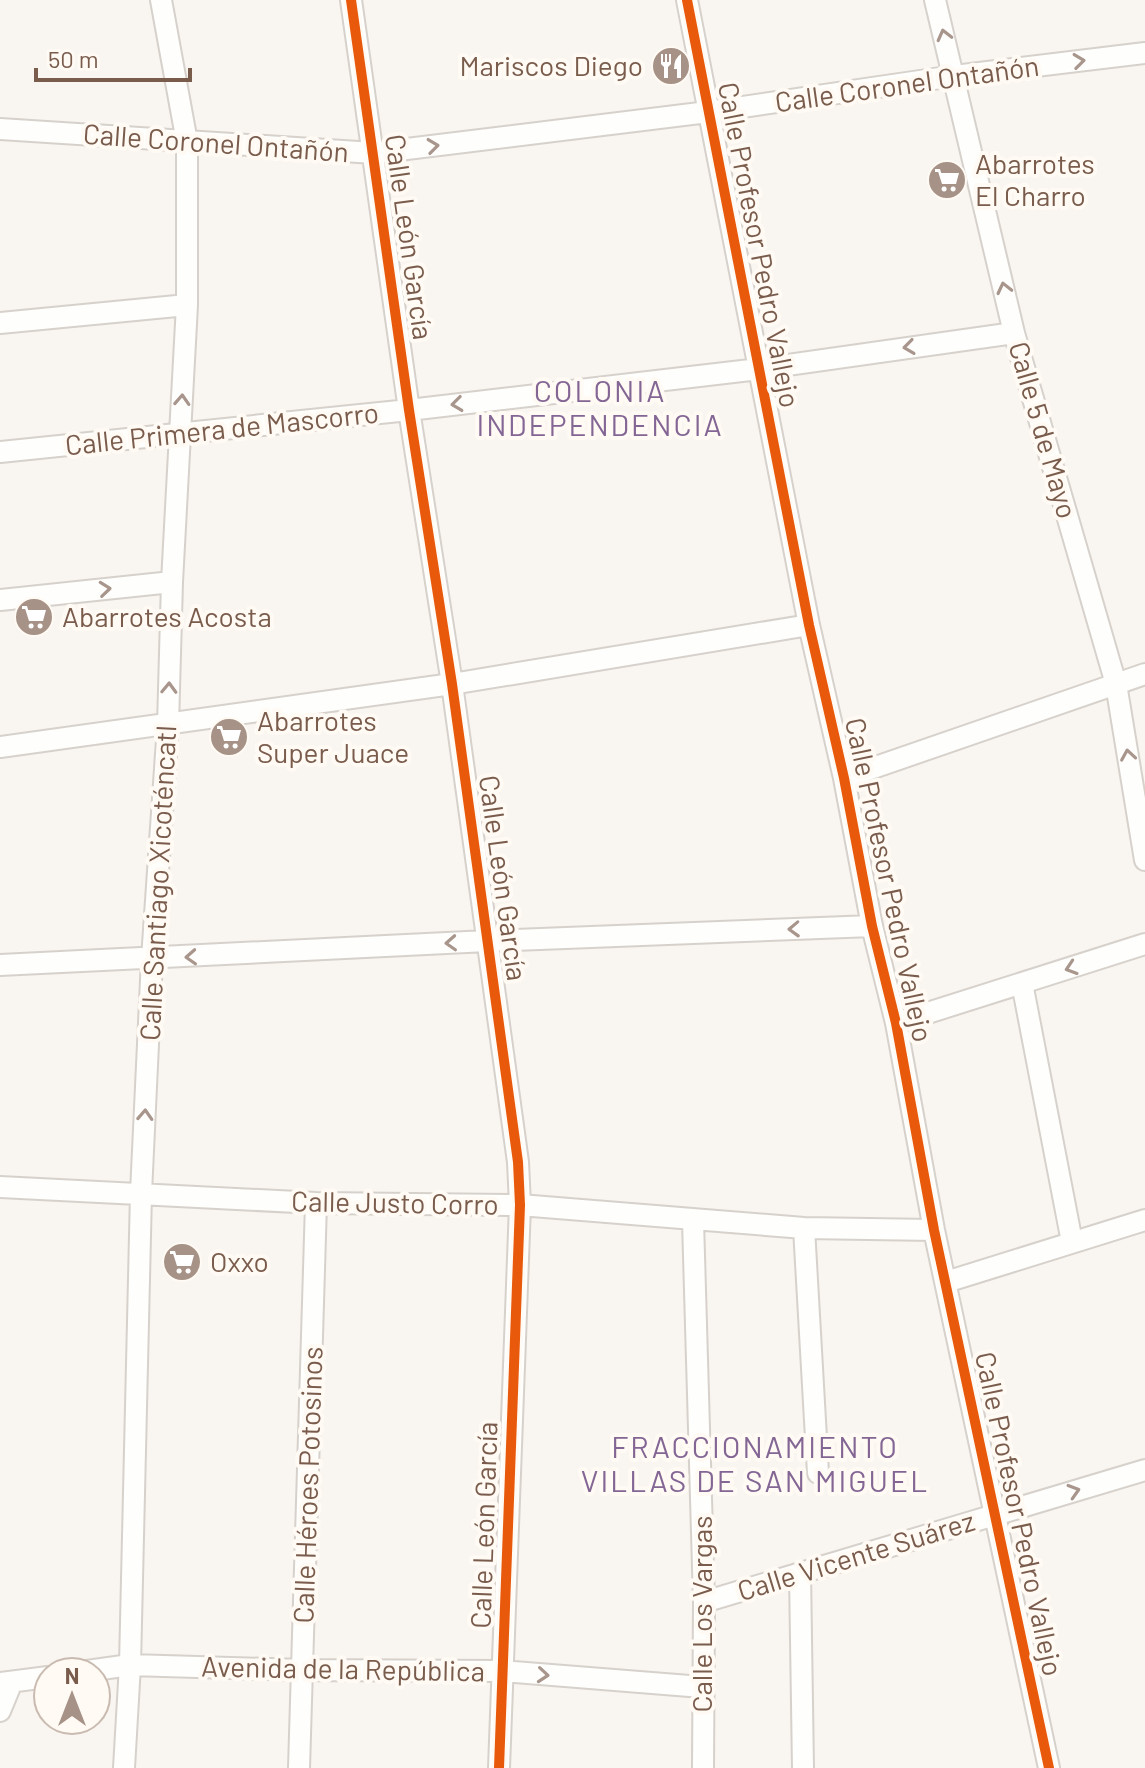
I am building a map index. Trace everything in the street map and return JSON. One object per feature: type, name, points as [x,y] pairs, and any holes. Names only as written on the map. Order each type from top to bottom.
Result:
[{"type":"street","name":"Calle Santiago Xicoténcatl","points":[[124,1768],[130,1665],[141,1193],[152,959],[168,725],[172,582],[187,305],[187,142],[161,0]]},
{"type":"street","name":"Calle León García","points":[[351,0],[409,410],[452,684],[518,1162],[520,1205],[499,1768]]},
{"type":"street","name":"Calle Profesor Pedro Vallejo","points":[[687,0],[809,625],[844,778],[872,926],[896,1023],[934,1230],[1049,1768]]},
{"type":"street","name":"Calle 5 de Mayo","points":[[935,0],[1014,333],[1116,684],[1145,860]]},
{"type":"street","name":"Calle Coronel Ontañón","points":[[0,129],[374,153],[1145,53]]},
{"type":"street","points":[[0,323],[187,305]]},
{"type":"street","name":"Calle Primera de Mascorro","points":[[0,452],[409,410],[759,369],[1014,333]]},
{"type":"street","points":[[0,600],[172,582]]},
{"type":"street","points":[[0,747],[452,684],[809,625]]},
{"type":"street","points":[[844,778],[1145,674]]},
{"type":"street","points":[[0,965],[872,926]]},
{"type":"street","points":[[896,1023],[1145,944]]},
{"type":"street","points":[[1022,983],[1072,1242]]},
{"type":"street","name":"Calle Justo Corro","points":[[0,1187],[316,1203],[520,1205],[804,1228],[934,1230]]},
{"type":"street","name":"Calle Héroes Potosinos","points":[[299,1768],[316,1203]]},
{"type":"street","points":[[946,1282],[1145,1220]]},
{"type":"street","name":"Calle Los Vargas","points":[[693,1221],[704,1602],[703,1768]]},
{"type":"street","points":[[804,1228],[818,1473]]},
{"type":"street","name":"Calle Vicente Suárez","points":[[704,1602],[1145,1470]]},
{"type":"street","points":[[800,1573],[803,1768]]},
{"type":"street","name":"Avenida de la República","points":[[112,1668],[130,1665],[502,1671],[702,1687]]},
{"type":"street","points":[[0,1711],[6,1683],[32,1679]]},
{"type":"cycle path","points":[[351,0],[409,410],[452,684],[518,1162],[520,1205],[499,1768]]},
{"type":"cycle path","points":[[687,0],[809,625],[844,778],[872,926],[896,1023],[934,1230],[1049,1768]]},
{"type":"place","name":"Mariscos Diego","points":[[671,66]]},
{"type":"place","name":"Abarrotes El Charro","points":[[947,180]]},
{"type":"place","name":"Abarrotes Acosta","points":[[34,617]]},
{"type":"place","name":"Abarrotes Super Juace","points":[[229,737]]},
{"type":"place","name":"Oxxo","points":[[182,1262]]},
{"type":"district","name":"COLONIA INDEPENDENCIA","points":[[600,409]]},
{"type":"district","name":"FRACCIONAMIENTO VILLAS DE SAN MIGUEL","points":[[755,1465]]}]
